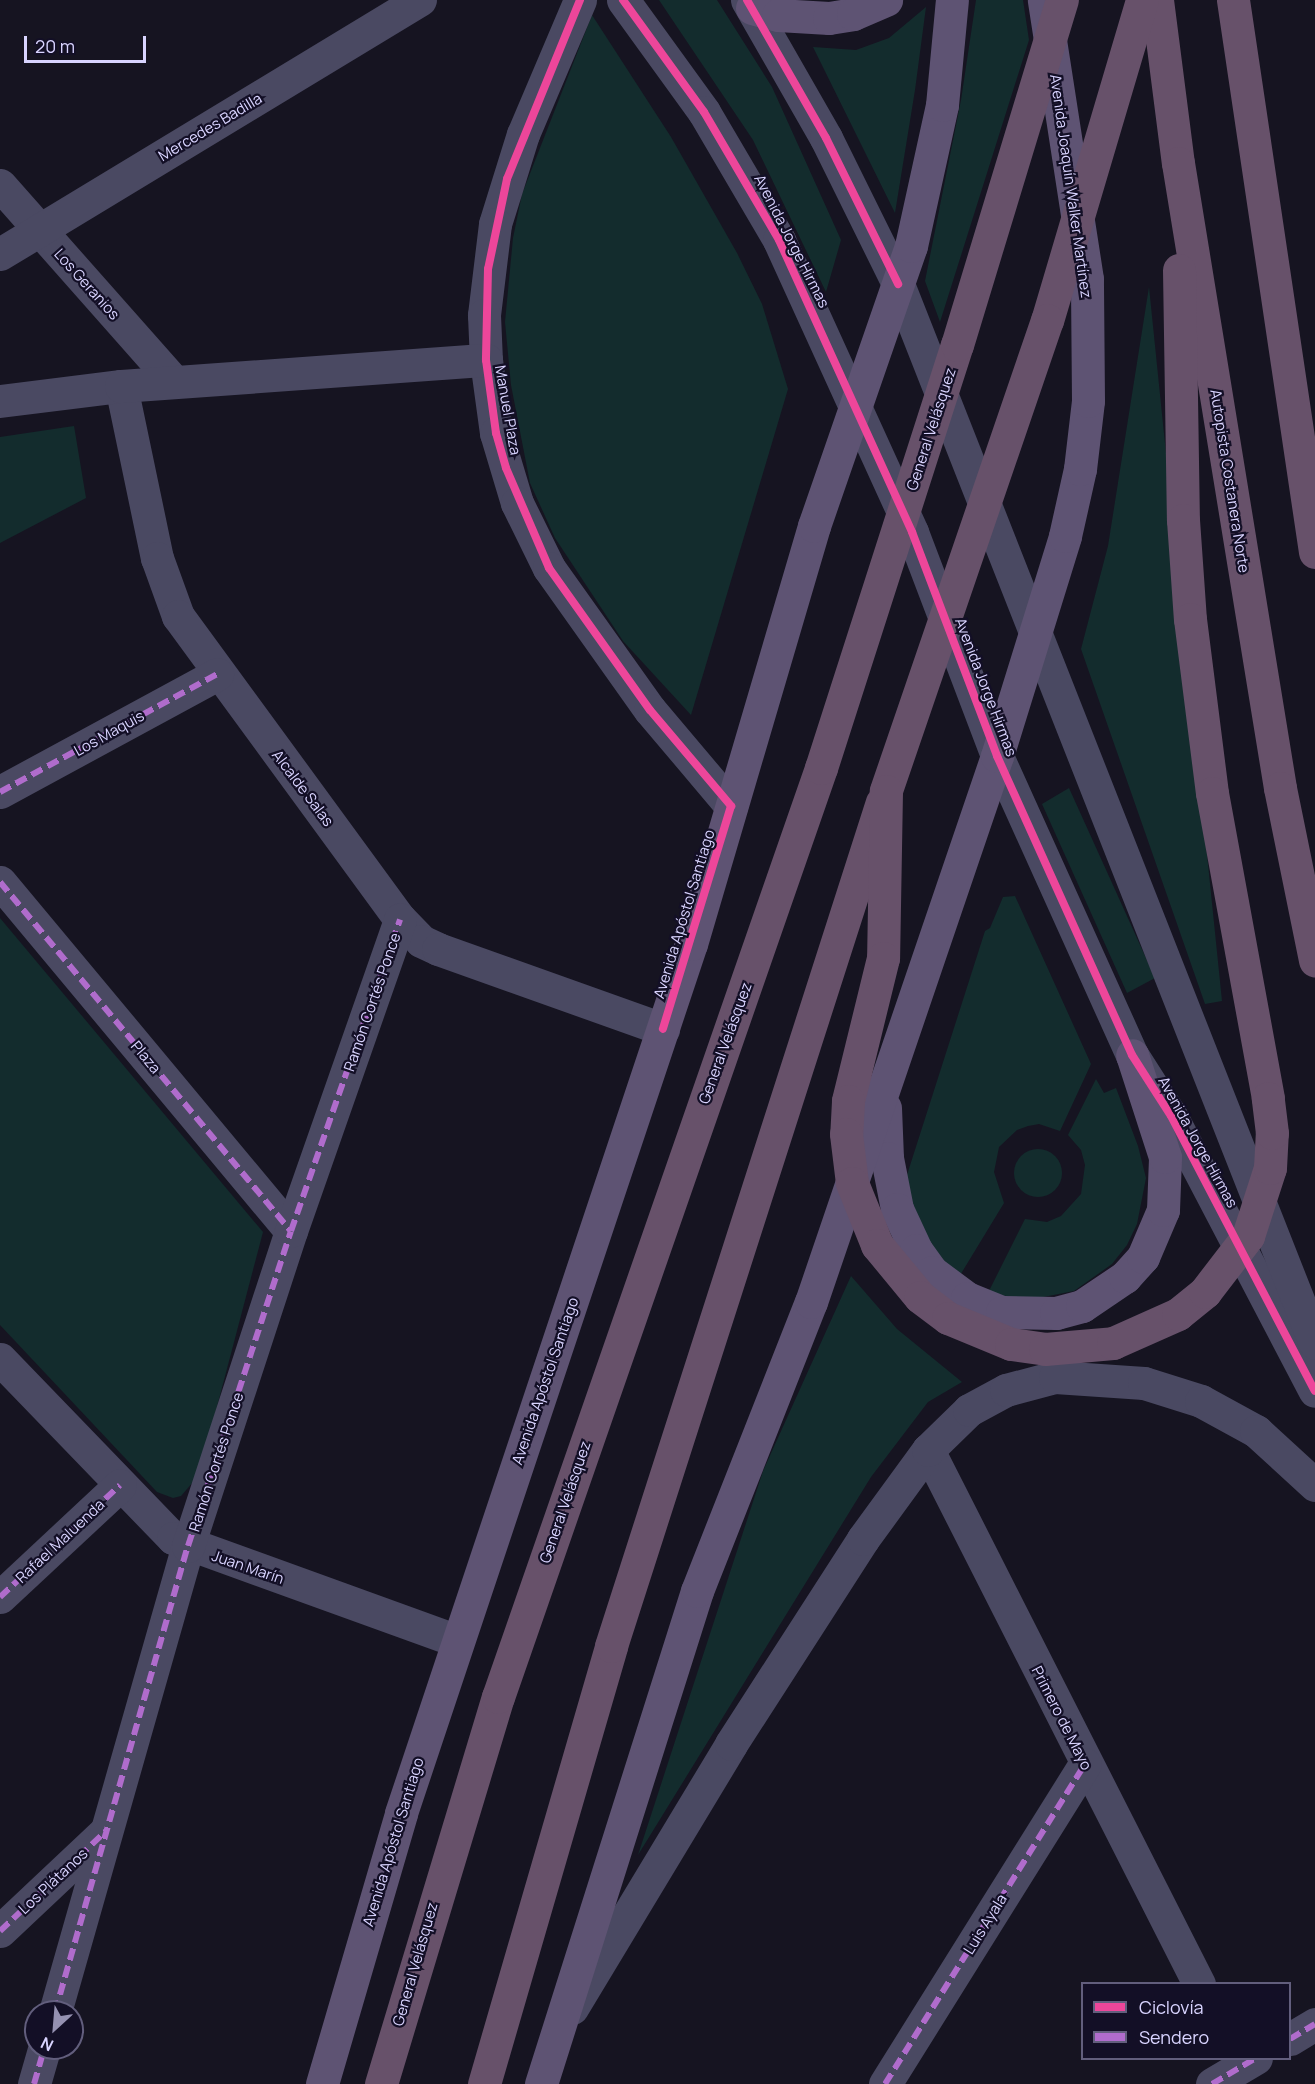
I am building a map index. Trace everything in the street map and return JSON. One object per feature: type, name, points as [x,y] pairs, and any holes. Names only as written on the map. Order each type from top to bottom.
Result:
[{"type":"highway","name":"General Velásquez","points":[[381,2084],[498,1697],[821,768],[957,345],[1062,0]]},
{"type":"highway","points":[[484,2084],[611,1646],[886,791],[1047,320],[1142,0]]},
{"type":"highway","name":"Autopista Costanera Norte","points":[[1157,0],[1178,163],[1280,788],[1315,960]]},
{"type":"highway","points":[[1233,0],[1315,552]]},
{"type":"highway","points":[[886,791],[883,958],[848,1101],[846,1134],[852,1183],[861,1215],[876,1245],[920,1297],[978,1333],[1045,1349],[1113,1343],[1178,1314],[1205,1292],[1229,1266],[1253,1225],[1270,1168],[1272,1133],[1268,1098],[1212,794],[1190,619],[1182,487],[1178,163]]},
{"type":"main road","points":[[750,4],[778,15],[830,18],[868,9],[886,0]]},
{"type":"main road","points":[[855,403],[898,284],[933,158],[952,0]]},
{"type":"main road","name":"Avenida Joaquín Walker Martínez","points":[[997,756],[1065,536],[1080,469],[1090,349],[1087,279],[1044,0]]},
{"type":"main road","name":"Avenida Apóstol Santiago","points":[[322,2084],[401,1813],[663,1029],[814,526],[855,403]]},
{"type":"main road","points":[[542,2084],[554,2038],[697,1591],[811,1302],[997,756]]},
{"type":"main road","points":[[885,1087],[891,1184],[905,1230],[921,1257],[946,1284],[967,1298],[1002,1311],[1056,1313],[1082,1306],[1125,1277],[1143,1257],[1163,1210],[1164,1157],[1132,1055]]},
{"type":"street","name":"Mercedes Badilla","points":[[0,254],[420,0]]},
{"type":"street","name":"Manuel Plaza","points":[[580,0],[507,179],[488,269],[486,360],[506,468],[549,568],[644,702],[731,806]]},
{"type":"street","name":"Avenida Jorge Hirmas","points":[[623,0],[663,50],[743,175],[779,240],[912,532],[997,756],[1132,1055],[1171,1116],[1315,1391]]},
{"type":"street","name":"Avenida Jorge Hirmas","points":[[750,4],[826,138],[898,284],[1035,637],[1315,1342]]},
{"type":"street","name":"Los Geranios","points":[[0,185],[174,382]]},
{"type":"street","points":[[0,401],[121,386],[486,360]]},
{"type":"street","name":"Alcalde Salas","points":[[121,386],[165,589],[178,616],[217,674],[400,919],[421,940],[438,949],[663,1029]]},
{"type":"street","name":"Los Maquis","points":[[0,792],[217,674]]},
{"type":"street","name":"Plaza","points":[[0,882],[291,1231]]},
{"type":"street","name":"Ramón Cortés Ponce","points":[[58,2000],[188,1546],[291,1231],[400,919]]},
{"type":"street","name":"Juan Marín","points":[[0,1359],[161,1527],[188,1546],[457,1641]]},
{"type":"street","points":[[554,2038],[731,1744],[863,1539],[928,1450],[969,1410],[1006,1390],[1055,1377],[1112,1378],[1172,1390],[1233,1418],[1277,1447],[1315,1485]]},
{"type":"street","name":"Primero de Mayo","points":[[928,1450],[1085,1764],[1198,1982]]},
{"type":"street","name":"Rafael Maluenda","points":[[0,1597],[120,1485]]},
{"type":"street","name":"Luis Ayala","points":[[885,2084],[1085,1764]]},
{"type":"street","name":"Los Plátanos","points":[[0,1931],[106,1830]]},
{"type":"street","points":[[1291,2038],[1315,2024]]},
{"type":"street","points":[[34,2084],[41,2060]]},
{"type":"street","points":[[1212,2084],[1247,2067]]},
{"type":"green space","points":[[659,0],[717,0],[772,87],[841,240],[826,292],[753,140]]},
{"type":"green space","points":[[976,0],[1023,0],[1029,40],[940,322],[925,281],[961,100]]},
{"type":"green space","points":[[926,7],[895,213],[813,47],[856,50],[889,38]]},
{"type":"green space","points":[[592,15],[671,137],[737,253],[762,304],[788,389],[691,715],[623,641],[555,538],[530,483],[511,385],[505,322],[513,238],[522,194]]},
{"type":"green space","points":[[1149,287],[1222,1001],[1205,1004],[1081,649],[1108,546]]},
{"type":"green space","points":[[74,426],[86,498],[0,543],[0,437]]},
{"type":"green space","points":[[1069,788],[1155,978],[1127,993],[1042,804]]},
{"type":"green space","points":[[1015,896],[1091,1064],[1060,1131],[1039,1124],[1028,1126],[1017,1130],[999,1147],[994,1172],[1004,1203],[959,1277],[941,1265],[915,1225],[906,1178],[985,931],[990,928],[1003,897]]},
{"type":"green space","points":[[0,918],[263,1232],[199,1475],[181,1496],[173,1498],[157,1492],[0,1325]]},
{"type":"green space","points":[[1096,1079],[1104,1093],[1116,1088],[1138,1146],[1146,1178],[1137,1224],[1127,1245],[1112,1264],[1074,1291],[1028,1300],[988,1293],[1025,1219],[1047,1222],[1061,1216],[1081,1194],[1085,1165],[1081,1150],[1068,1135]]},
{"type":"green space","points":[[1033,1149],[1043,1149],[1055,1156],[1062,1168],[1062,1178],[1055,1190],[1043,1197],[1033,1197],[1018,1186],[1014,1178],[1014,1168],[1025,1153]]},
{"type":"green space","points":[[851,1276],[897,1329],[962,1382],[928,1402],[871,1477],[638,1855],[763,1471]]},
{"type":"marked path","points":[[0,792],[217,674]]},
{"type":"marked path","points":[[0,882],[291,1231]]},
{"type":"marked path","points":[[58,2000],[188,1546],[291,1231],[400,919]]},
{"type":"marked path","points":[[0,1597],[120,1485]]},
{"type":"marked path","points":[[885,2084],[1085,1764]]},
{"type":"marked path","points":[[0,1931],[107,1830]]},
{"type":"marked path","points":[[1291,2038],[1315,2024]]},
{"type":"marked path","points":[[34,2084],[41,2060]]},
{"type":"marked path","points":[[1212,2084],[1253,2060]]},
{"type":"cycle path","points":[[580,0],[507,179],[488,269],[486,360],[496,433],[506,468],[549,568],[650,710],[731,806],[663,1029]]},
{"type":"cycle path","points":[[623,0],[704,112],[779,240],[912,532],[997,756],[1132,1055],[1171,1116],[1315,1391]]},
{"type":"cycle path","points":[[747,0],[826,138],[898,284]]}]
